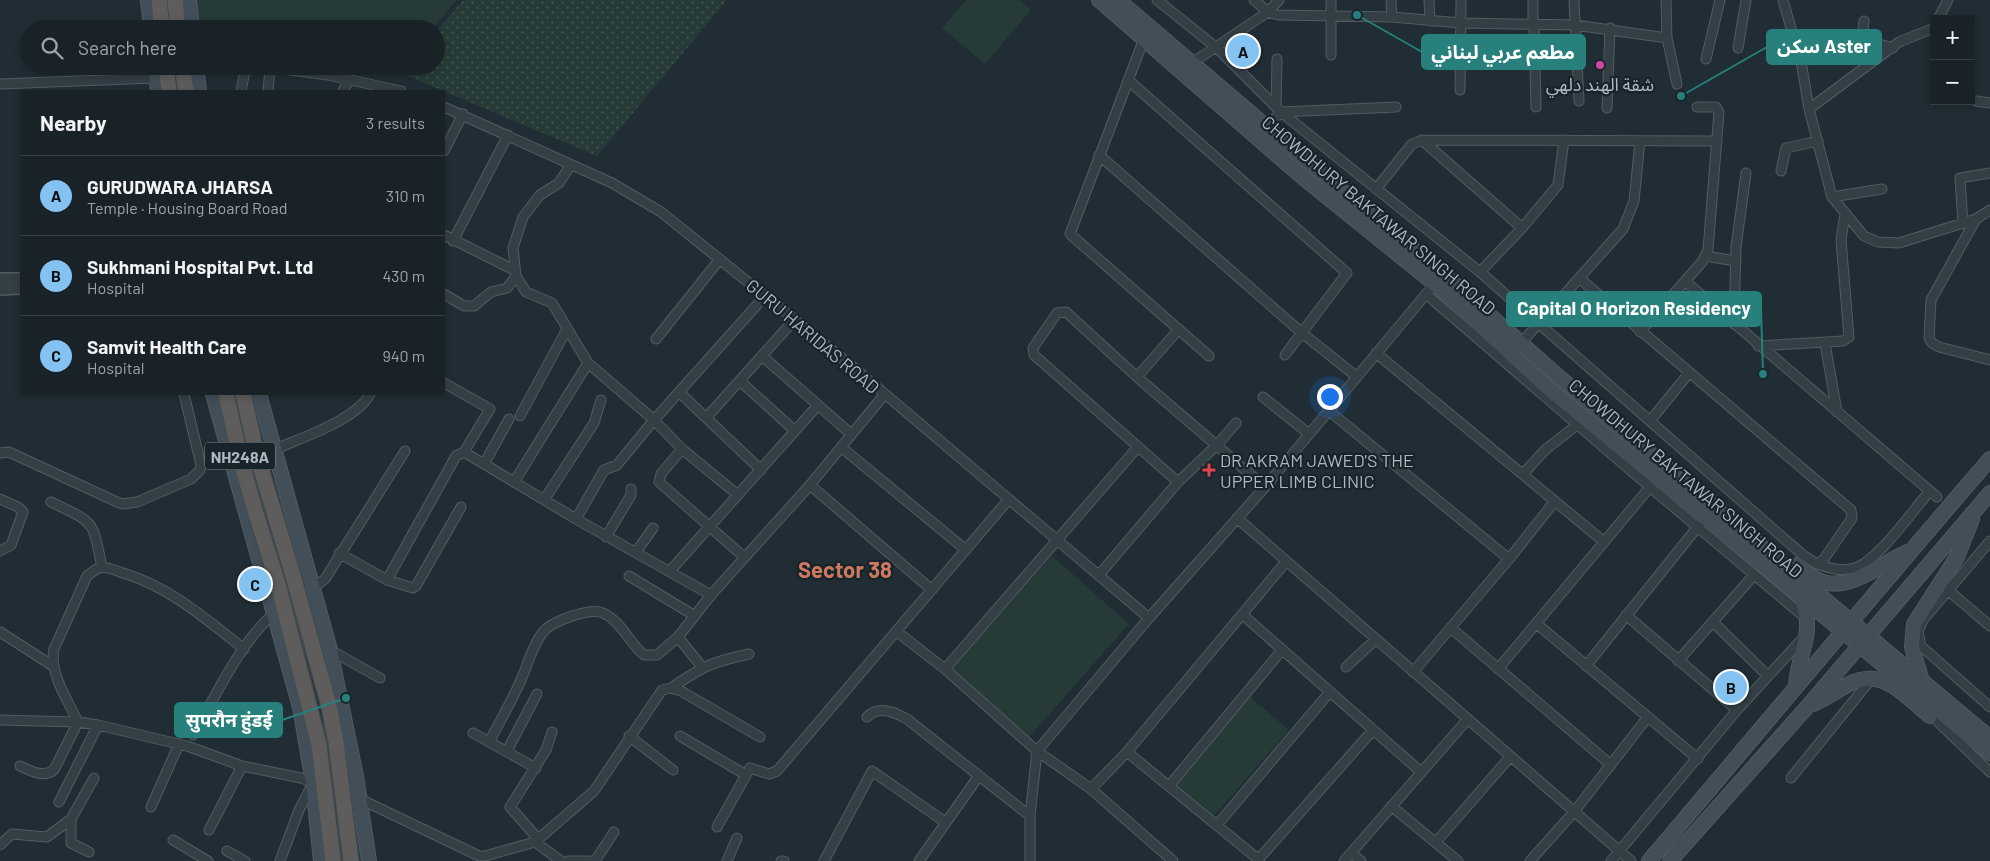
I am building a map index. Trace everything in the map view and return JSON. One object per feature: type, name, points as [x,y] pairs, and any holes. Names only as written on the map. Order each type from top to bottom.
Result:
[{"type":"highway","points":[[159,0],[161,20]]},
{"type":"highway","points":[[175,0],[177,20]]},
{"type":"highway","points":[[167,75],[170,90]]},
{"type":"highway","points":[[183,75],[186,90]]},
{"type":"highway","name":"NH248A","points":[[226,395],[241,461],[278,584],[319,745],[333,861]]},
{"type":"highway","name":"NH248A","points":[[243,395],[257,456],[294,579],[329,706],[336,742],[351,861]]},
{"type":"main road","points":[[148,0],[150,20]]},
{"type":"main road","points":[[190,0],[191,20]]},
{"type":"main road","name":"CHOWDHURY BAKTAWAR SINGH ROAD","points":[[1099,0],[1192,63],[1266,127],[1547,388],[1701,523],[1802,599],[1846,627]]},
{"type":"main road","name":"CHOWDHURY BAKTAWAR SINGH ROAD","points":[[1118,0],[1147,33],[1300,175],[1435,284],[1521,344],[1773,556],[1846,627]]},
{"type":"main road","points":[[197,75],[199,90]]},
{"type":"main road","points":[[213,395],[273,614],[288,657],[300,707],[312,783],[321,861]]},
{"type":"main road","points":[[259,395],[330,650],[360,799],[369,861]]},
{"type":"main road","points":[[1650,861],[1911,550],[1990,459]]},
{"type":"main road","points":[[1670,861],[1702,822],[1808,706],[1990,494]]},
{"type":"main road","points":[[1922,679],[1912,647],[1914,624],[1957,557],[1972,522],[1974,511]]},
{"type":"main road","points":[[255,549],[298,539]]},
{"type":"main road","points":[[1773,556],[1793,563],[1816,578],[1838,584],[1861,577],[1893,557],[1911,550]]},
{"type":"main road","points":[[1796,687],[1796,674],[1808,626],[1802,599]]},
{"type":"main road","points":[[1846,627],[1990,753]]},
{"type":"main road","points":[[1863,641],[1922,679],[1990,738]]},
{"type":"main road","points":[[1808,706],[1847,685],[1872,677],[1888,682],[1938,722],[1960,728]]},
{"type":"main road","points":[[1691,813],[1702,822]]},
{"type":"main road","points":[[1677,829],[1689,839]]},
{"type":"street","points":[[1157,0],[1217,48],[1278,109],[1480,272],[1804,556],[1817,564],[1840,570],[1855,568],[1871,560],[1934,494],[1758,346],[1685,281]]},
{"type":"street","points":[[1254,0],[1268,12],[1278,16],[1330,15],[1392,17],[1461,23],[1575,25],[1610,28],[1667,38]]},
{"type":"street","points":[[1192,63],[1268,12],[1279,0]]},
{"type":"street","points":[[1330,55],[1331,0]]},
{"type":"street","points":[[1391,0],[1392,17]]},
{"type":"street","points":[[1429,0],[1430,21]]},
{"type":"street","points":[[1460,90],[1461,0]]},
{"type":"street","points":[[1533,0],[1536,107]]},
{"type":"street","points":[[1574,0],[1579,101]]},
{"type":"street","points":[[1666,0],[1667,38],[1677,84]]},
{"type":"street","points":[[1706,59],[1720,0]]},
{"type":"street","points":[[1738,48],[1746,0]]},
{"type":"street","points":[[1783,0],[1802,67],[1809,109],[1832,197],[1864,236],[1878,242],[1899,243],[1976,220],[1990,210]]},
{"type":"street","points":[[1940,15],[1948,0]]},
{"type":"street","points":[[1864,21],[1862,39],[1892,48]]},
{"type":"street","points":[[1607,108],[1610,28]]},
{"type":"street","points":[[1809,109],[1899,42],[1930,29]]},
{"type":"street","points":[[1147,33],[1070,234],[1210,356]]},
{"type":"street","points":[[1266,127],[1278,109],[1277,59]]},
{"type":"street","points":[[241,90],[244,75]]},
{"type":"street","points":[[268,90],[269,75]]},
{"type":"street","points":[[317,75],[395,90]]},
{"type":"street","points":[[0,84],[157,79]]},
{"type":"street","points":[[344,90],[350,80]]},
{"type":"street","points":[[1128,80],[1347,273],[1285,355]]},
{"type":"street","points":[[84,82],[84,90]]},
{"type":"street","points":[[1976,101],[1990,103]]},
{"type":"street","points":[[1278,109],[1396,106]]},
{"type":"street","name":"GURU HARIDAS ROAD","points":[[445,107],[612,184],[661,212],[766,296],[1148,618]]},
{"type":"street","points":[[1640,332],[1705,256],[1710,243],[1719,109],[1716,107],[1697,107]]},
{"type":"street","points":[[445,149],[463,114]]},
{"type":"street","points":[[453,241],[508,135]]},
{"type":"street","points":[[1376,189],[1412,144],[1422,140],[1717,141]]},
{"type":"street","points":[[1422,140],[1522,228]]},
{"type":"street","points":[[1480,272],[1522,228],[1558,185],[1564,140]]},
{"type":"street","points":[[1521,344],[1614,240],[1628,218],[1634,201],[1640,140]]},
{"type":"street","points":[[1781,171],[1786,148],[1818,141]]},
{"type":"street","points":[[1099,155],[1302,333],[1357,376]]},
{"type":"street","points":[[570,166],[559,183],[540,195],[523,217],[514,239],[515,273],[526,292],[552,303],[588,363],[654,420],[682,449],[738,495]]},
{"type":"street","points":[[1734,324],[1736,261],[1746,173]]},
{"type":"street","points":[[1963,224],[1960,178],[1990,173]]},
{"type":"street","points":[[1832,197],[1882,189]]},
{"type":"street","points":[[1758,346],[1825,343],[1843,341],[1849,337],[1841,240],[1841,229],[1845,214]]},
{"type":"street","points":[[1976,220],[1931,300],[1929,338],[1939,348],[1990,360]]},
{"type":"street","points":[[445,236],[515,273]]},
{"type":"street","points":[[1705,256],[1736,261]]},
{"type":"street","points":[[656,339],[720,259]]},
{"type":"street","points":[[445,295],[464,306],[474,306],[491,292],[507,288],[515,273]]},
{"type":"street","points":[[0,279],[20,278]]},
{"type":"street","points":[[1579,278],[1851,510],[1852,518],[1824,559],[1817,564]]},
{"type":"street","points":[[1030,861],[1030,816],[1037,751],[1148,618],[1265,487],[1308,433],[1435,284],[1578,424],[1650,487],[1701,523],[1808,626],[1611,861]]},
{"type":"street","points":[[0,289],[20,288]]},
{"type":"street","points":[[576,519],[604,470],[617,465],[654,420],[766,296]]},
{"type":"street","points":[[1178,482],[1137,448],[1034,355],[1032,348],[1052,317],[1061,311],[1066,312],[1137,377],[1265,487]]},
{"type":"street","points":[[707,417],[741,382],[794,320]]},
{"type":"street","points":[[520,416],[567,329]]},
{"type":"street","points":[[1137,377],[1179,329]]},
{"type":"street","points":[[1825,343],[1837,412]]},
{"type":"street","points":[[1376,353],[1603,541]]},
{"type":"street","points":[[762,356],[851,434]]},
{"type":"street","points":[[514,482],[588,363]]},
{"type":"street","points":[[1650,421],[1689,373]]},
{"type":"street","points":[[741,382],[794,430]]},
{"type":"street","points":[[388,580],[456,456],[464,452],[490,409],[445,384]]},
{"type":"street","points":[[680,393],[761,470]]},
{"type":"street","points":[[0,453],[9,452],[116,502],[124,504],[137,502],[191,479],[200,470],[184,395]]},
{"type":"street","points":[[274,450],[350,415],[366,402],[370,395]]},
{"type":"street","points":[[489,742],[509,706],[530,656],[544,630],[564,619],[583,613],[600,612],[621,628],[639,651],[649,656],[657,655],[678,637],[744,557],[810,485],[884,395]]},
{"type":"street","points":[[1263,397],[1308,433]]},
{"type":"street","points":[[544,500],[594,424],[601,400]]},
{"type":"street","points":[[670,571],[818,405]]},
{"type":"street","points":[[1328,410],[1509,560]]},
{"type":"street","points":[[484,464],[510,419]]},
{"type":"street","points":[[1099,575],[1178,482],[1217,445],[1236,423]]},
{"type":"street","points":[[1523,474],[1545,450],[1578,424]]},
{"type":"street","points":[[841,447],[966,550]]},
{"type":"street","points":[[946,669],[1137,448]]},
{"type":"street","points":[[682,449],[661,474],[659,482],[744,557]]},
{"type":"street","points":[[312,589],[325,579],[339,553],[405,451]]},
{"type":"street","points":[[464,452],[711,596]]},
{"type":"street","points":[[810,485],[932,590]]},
{"type":"street","points":[[1498,669],[1650,487]]},
{"type":"street","points":[[606,536],[631,495],[631,489]]},
{"type":"street","points":[[0,499],[21,510],[23,516],[10,545],[0,551]]},
{"type":"street","points":[[717,828],[750,768],[769,774],[777,770],[1009,499]]},
{"type":"street","points":[[1413,672],[1509,560],[1555,501]]},
{"type":"street","points":[[52,502],[88,520],[94,529],[102,567]]},
{"type":"street","points":[[339,553],[388,580],[410,588],[416,586],[461,507]]},
{"type":"street","points":[[1586,666],[1714,507]]},
{"type":"street","points":[[1237,518],[1285,563],[1631,861]]},
{"type":"street","points":[[636,552],[653,528]]},
{"type":"street","points":[[1990,541],[1923,620],[1918,631],[1919,641],[1935,659],[1990,707]]},
{"type":"street","points":[[1881,548],[1893,557]]},
{"type":"street","points":[[1091,789],[1127,752],[1285,563]]},
{"type":"street","points":[[78,722],[53,666],[54,649],[87,576],[102,567],[134,576],[177,598],[244,649]]},
{"type":"street","points":[[1678,661],[1754,575]]},
{"type":"street","points":[[629,576],[695,616]]},
{"type":"street","points":[[1949,591],[1990,626]]},
{"type":"street","points":[[194,735],[244,649],[261,625],[273,614]]},
{"type":"street","points":[[1243,615],[1329,693],[1421,772]]},
{"type":"street","points":[[1626,615],[1737,710]]},
{"type":"street","points":[[1712,622],[1768,676]]},
{"type":"street","points":[[1537,624],[1698,759]]},
{"type":"street","points":[[1451,628],[1611,765]]},
{"type":"street","points":[[896,631],[946,669],[1037,751],[1091,789],[1167,859]]},
{"type":"street","points":[[0,632],[53,666]]},
{"type":"street","points":[[678,637],[702,667]]},
{"type":"street","points":[[1346,667],[1376,640]]},
{"type":"street","points":[[330,650],[380,678]]},
{"type":"street","points":[[1169,786],[1282,650]]},
{"type":"street","points":[[360,799],[478,858],[537,841],[594,791],[629,736],[662,690],[671,688],[702,667],[717,661],[749,654]]},
{"type":"street","points":[[1792,778],[1872,677]]},
{"type":"street","points":[[671,688],[691,696],[760,737]]},
{"type":"street","points":[[1216,825],[1329,693]]},
{"type":"street","points":[[507,751],[537,694]]},
{"type":"street","points":[[867,717],[873,712],[889,711],[907,719],[978,777],[1030,816]]},
{"type":"street","points":[[1530,861],[1574,812],[1647,718]]},
{"type":"street","points":[[0,720],[78,722],[98,725],[179,744],[242,766],[301,778],[312,783],[296,818],[280,861]]},
{"type":"street","points":[[1344,861],[1467,720]]},
{"type":"street","points":[[20,766],[38,774],[50,774],[54,770],[78,722]]},
{"type":"street","points":[[1938,722],[1990,772]]},
{"type":"street","points":[[59,802],[98,725]]},
{"type":"street","points":[[1127,752],[1258,860],[1373,730]]},
{"type":"street","points":[[552,732],[546,750],[536,768],[510,806],[537,841],[561,861]]},
{"type":"street","points":[[473,733],[536,768]]},
{"type":"street","points":[[629,736],[673,770]]},
{"type":"street","points":[[680,736],[746,775]]},
{"type":"street","points":[[151,807],[179,744]]},
{"type":"street","points":[[1436,842],[1510,757]]},
{"type":"street","points":[[209,830],[242,766]]},
{"type":"street","points":[[824,861],[872,771],[945,822]]},
{"type":"street","points":[[919,861],[978,777]]},
{"type":"street","points":[[0,845],[12,834],[47,837],[71,819],[94,778]]},
{"type":"street","points":[[1391,806],[1458,861]]},
{"type":"street","points":[[71,819],[71,843],[89,852]]},
{"type":"street","points":[[595,861],[614,832]]},
{"type":"street","points":[[727,861],[737,838]]},
{"type":"street","points":[[173,840],[208,861]]},
{"type":"street","points":[[227,851],[245,861]]},
{"type":"street","points":[[1351,853],[1361,861]]},
{"type":"street","points":[[568,861],[590,861]]},
{"type":"green space","points":[[192,0],[457,0],[440,20],[193,20]]},
{"type":"green space","points":[[463,0],[727,0],[597,156],[445,90],[406,75],[445,75],[445,21]]},
{"type":"green space","points":[[966,0],[1020,0],[1031,10],[985,64],[942,28]]},
{"type":"green space","points":[[1052,556],[1129,624],[1029,737],[951,669]]},
{"type":"green space","points":[[1250,697],[1289,730],[1212,818],[1174,785]]},
{"type":"place","name":"مطعم عربي لبناني","points":[[1357,15]]},
{"type":"place","name":"GURUDWARA JHARSA","points":[[1243,51]]},
{"type":"place","name":"شقة الهند دلهي","points":[[1600,65]]},
{"type":"place","name":"سكن Aster","points":[[1681,96]]},
{"type":"place","name":"Capital O Horizon Residency","points":[[1763,374]]},
{"type":"place","name":"DR AKRAM JAWED'S THE UPPER LIMB CLINIC","points":[[1209,470]]},
{"type":"place","name":"Samvit Health Care","points":[[255,584]]},
{"type":"place","name":"Sukhmani Hospital Pvt. Ltd","points":[[1731,687]]},
{"type":"place","name":"सुपरौन हुंडई","points":[[346,698]]},
{"type":"district","name":"Sector 38","points":[[845,569]]}]
